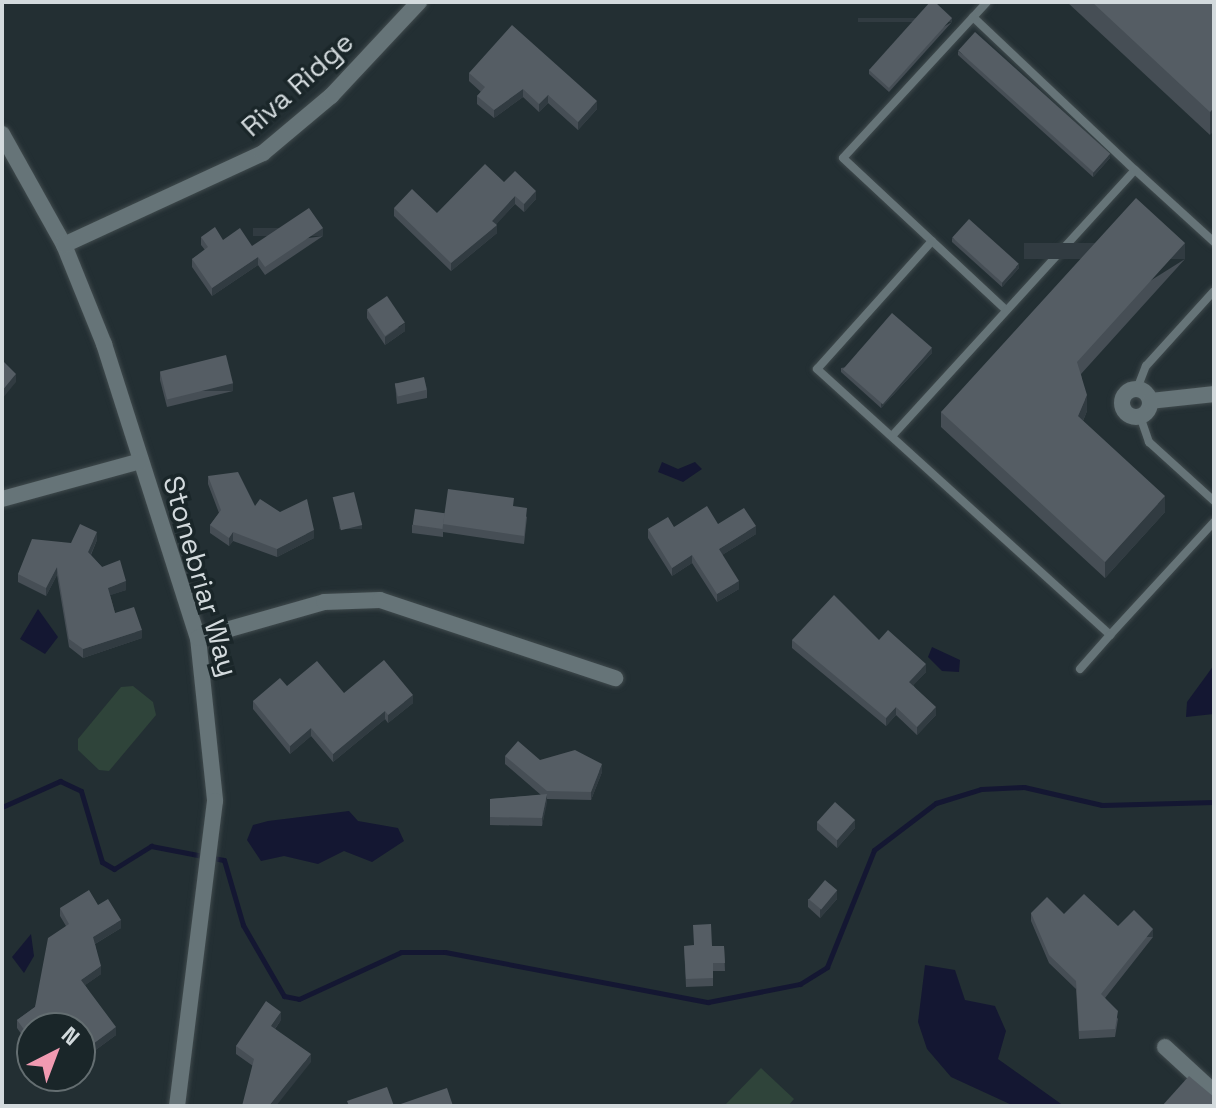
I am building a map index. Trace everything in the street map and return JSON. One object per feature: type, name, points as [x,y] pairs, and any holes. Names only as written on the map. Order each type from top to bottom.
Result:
[{"type":"street","name":"Riva Ridge","points":[[64,245],[263,153],[331,96],[419,2]]},
{"type":"street","name":"Stonebriar Way","points":[[2,134],[64,245],[141,461],[198,638],[214,825],[203,882],[191,1037],[177,1106]]},
{"type":"street","points":[[1150,401],[1140,416],[1122,403],[1137,389],[1150,401],[1213,397]]},
{"type":"street","points":[[2,499],[141,461]]},
{"type":"street","points":[[198,638],[324,602],[380,600],[615,678]]},
{"type":"street","points":[[1165,1047],[1214,1092]]},
{"type":"lane","points":[[987,2],[843,158],[1006,310]]},
{"type":"lane","points":[[973,17],[1214,242]]},
{"type":"lane","points":[[892,436],[1135,170]]},
{"type":"lane","points":[[932,241],[817,369],[1110,635]]},
{"type":"lane","points":[[1137,389],[1146,366],[1214,291]]},
{"type":"lane","points":[[1140,416],[1149,442],[1214,501]]},
{"type":"lane","points":[[1080,669],[1214,522]]},
{"type":"green space","points":[[133,686],[153,702],[156,715],[109,771],[99,770],[78,750],[78,739],[121,687]]},
{"type":"green space","points":[[761,1068],[794,1099],[788,1106],[724,1106]]},
{"type":"water","points":[[662,462],[678,469],[695,462],[702,469],[683,482],[658,472]]},
{"type":"water","points":[[38,609],[58,637],[45,654],[20,639]]},
{"type":"water","points":[[932,647],[960,660],[959,672],[942,671],[928,657]]},
{"type":"water","points":[[1214,665],[1214,714],[1186,717],[1187,702]]},
{"type":"water","points":[[349,811],[358,821],[398,828],[404,841],[372,862],[344,851],[318,864],[284,856],[261,861],[247,840],[253,825]]},
{"type":"water","points":[[31,934],[34,956],[24,973],[12,957]]},
{"type":"water","points":[[925,965],[955,970],[965,1000],[995,1006],[1006,1031],[998,1059],[1064,1106],[1014,1106],[951,1077],[927,1049],[918,1022]]},
{"type":"building","points":[[930,2],[935,2],[952,18],[889,88],[869,70]]},
{"type":"building","points":[[1092,2],[1214,2],[1214,108],[1210,112]]},
{"type":"building","points":[[512,25],[597,101],[578,122],[548,95],[539,104],[523,89],[494,110],[477,96],[485,87],[469,73]]},
{"type":"building","points":[[975,32],[1110,154],[1094,172],[958,51]]},
{"type":"building","points":[[485,164],[504,182],[515,171],[536,191],[524,204],[515,196],[492,221],[497,225],[451,263],[394,208],[412,189],[437,213]]},
{"type":"building","points":[[1136,198],[1185,243],[1077,362],[1087,395],[1078,416],[1165,496],[1105,562],[941,412]]},
{"type":"building","points":[[309,208],[323,228],[265,267],[258,257],[212,288],[192,259],[208,247],[201,237],[215,227],[223,240],[240,228],[252,246]]},
{"type":"building","points":[[969,219],[1019,264],[1002,282],[952,238]]},
{"type":"building","points":[[387,296],[405,323],[385,336],[367,309]]},
{"type":"building","points":[[892,313],[932,348],[883,404],[843,370]]},
{"type":"building","points":[[226,355],[233,383],[167,400],[160,371]]},
{"type":"building","points":[[2,360],[16,374],[2,391]]},
{"type":"building","points":[[424,377],[427,390],[398,396],[395,384]]},
{"type":"building","points":[[238,472],[255,506],[260,499],[280,512],[307,499],[314,530],[277,549],[233,532],[229,538],[210,525],[221,510],[208,476]]},
{"type":"building","points":[[448,489],[514,498],[513,506],[527,508],[524,536],[443,524]]},
{"type":"building","points":[[354,492],[362,525],[341,530],[333,497]]},
{"type":"building","points":[[707,506],[718,524],[744,508],[756,526],[719,549],[739,581],[717,594],[692,555],[672,568],[648,529],[668,517],[674,527]]},
{"type":"building","points":[[415,509],[445,513],[442,529],[413,525]]},
{"type":"building","points":[[80,524],[97,532],[88,552],[102,567],[120,560],[126,581],[108,588],[115,613],[134,607],[142,630],[83,649],[69,639],[57,567],[46,588],[18,574],[32,539],[71,543]]},
{"type":"building","points":[[834,595],[879,640],[888,630],[926,664],[909,682],[936,707],[917,727],[896,707],[886,718],[792,640]]},
{"type":"building","points":[[384,660],[413,695],[388,715],[385,711],[333,754],[311,728],[290,746],[253,701],[280,678],[287,686],[317,661],[344,693]]},
{"type":"building","points":[[518,741],[540,760],[575,750],[602,764],[591,792],[547,791],[505,756]]},
{"type":"building","points":[[547,794],[542,818],[490,817],[490,799]]},
{"type":"building","points":[[835,802],[855,820],[837,840],[817,822]]},
{"type":"building","points":[[825,880],[837,890],[821,909],[809,899]]},
{"type":"building","points":[[89,890],[98,905],[108,899],[121,920],[93,937],[101,966],[81,980],[116,1027],[96,1042],[96,1012],[28,1012],[35,1007],[48,938],[69,924],[60,908]]},
{"type":"building","points":[[1084,894],[1118,926],[1134,910],[1153,929],[1101,994],[1118,1011],[1115,1029],[1079,1031],[1076,981],[1049,955],[1031,913],[1047,897],[1064,914]]},
{"type":"building","points":[[711,924],[712,946],[724,946],[725,963],[713,963],[713,978],[686,979],[684,946],[694,945],[693,925]]},
{"type":"building","points":[[266,1001],[281,1012],[271,1026],[311,1054],[269,1106],[242,1106],[254,1059],[236,1046]]},
{"type":"building","points":[[1189,1076],[1214,1097],[1210,1106],[1162,1106]]},
{"type":"building","points":[[387,1087],[394,1106],[349,1106],[347,1101]]},
{"type":"building","points":[[447,1088],[453,1106],[395,1106]]},
{"type":"waterway","points":[[2,807],[60,781],[81,791],[102,862],[114,869],[151,846],[224,860],[243,925],[284,996],[299,999],[401,952],[445,952],[708,1002],[800,984],[827,967],[874,850],[936,803],[981,789],[1024,787],[1102,805],[1214,802]]}]
